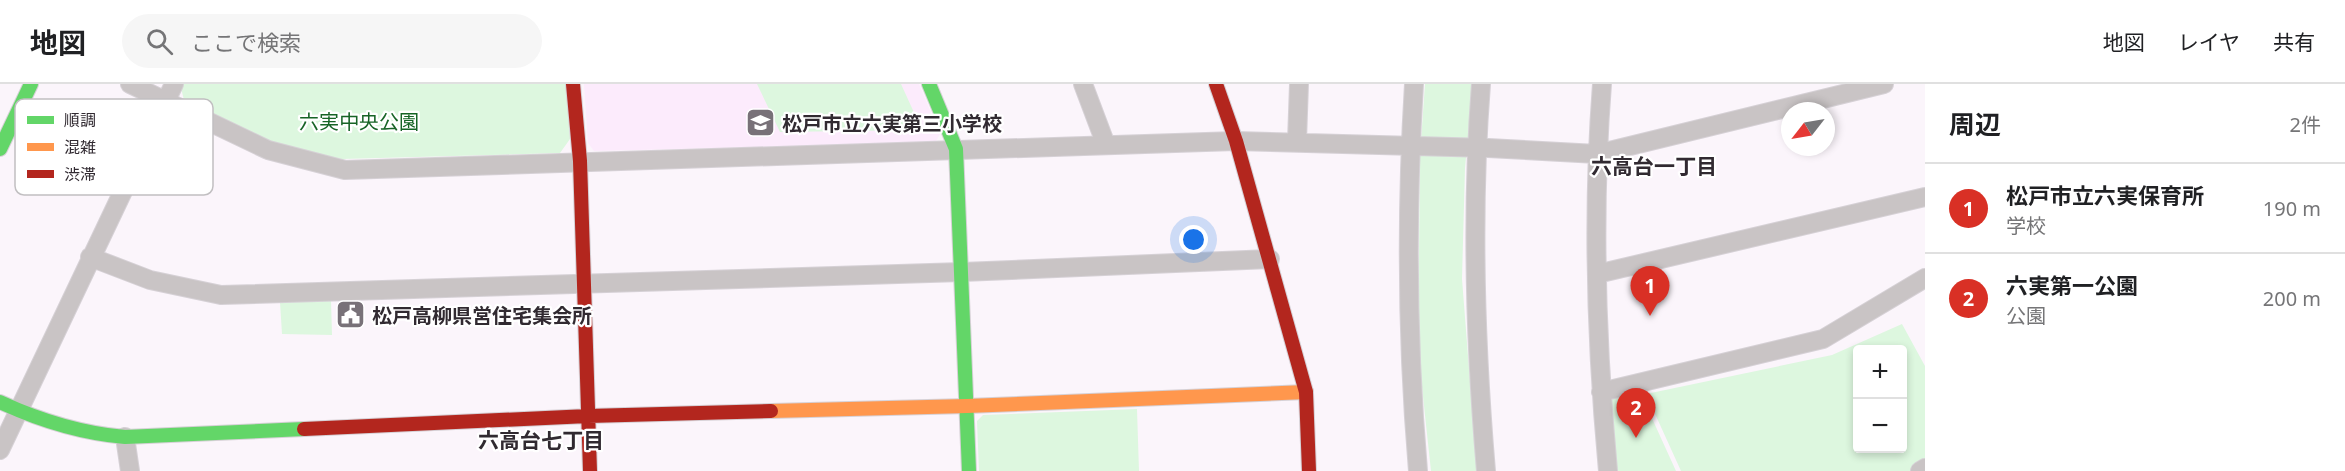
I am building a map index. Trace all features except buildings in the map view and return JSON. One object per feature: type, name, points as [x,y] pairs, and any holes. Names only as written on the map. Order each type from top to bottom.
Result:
[{"type":"street","points":[[24,99],[31,84]]},
{"type":"street","points":[[130,84],[159,99]]},
{"type":"street","points":[[166,99],[174,84]]},
{"type":"street","points":[[573,84],[580,161],[590,471]]},
{"type":"street","points":[[928,84],[956,149],[969,471]]},
{"type":"street","points":[[1083,84],[1106,145]]},
{"type":"street","points":[[1216,84],[1236,141],[1306,392],[1309,471]]},
{"type":"street","points":[[1298,141],[1299,84]]},
{"type":"street","points":[[1413,84],[1410,145],[1410,346],[1418,471]]},
{"type":"street","points":[[1482,84],[1474,259],[1478,363],[1486,471]]},
{"type":"street","points":[[1602,84],[1596,154],[1597,331],[1608,471]]},
{"type":"street","points":[[213,124],[268,150],[345,170],[1236,141],[1478,147],[1596,154],[1845,88],[1884,84]]},
{"type":"street","points":[[0,149],[15,118]]},
{"type":"street","points":[[0,450],[120,195]]},
{"type":"street","points":[[1597,274],[1924,198]]},
{"type":"street","points":[[90,257],[150,280],[221,295],[962,272],[1270,259]]},
{"type":"street","points":[[1601,392],[1823,339],[1925,278]]},
{"type":"street","points":[[0,402],[59,427],[90,434],[125,436],[588,416],[967,406],[1306,392]]},
{"type":"street","points":[[125,436],[130,471]]},
{"type":"street","points":[[1920,471],[1925,468]]},
{"type":"shaded area","name":"松戸市立六実第三小学校","points":[[584,84],[919,84],[940,134],[935,143],[594,151],[588,143]]},
{"type":"green space","name":"六実中央公園","points":[[180,84],[566,84],[570,139],[560,153],[342,159],[298,152],[270,142],[213,114],[213,99],[184,99]]},
{"type":"green space","points":[[757,84],[901,84],[922,130],[780,132]]},
{"type":"green space","points":[[1425,84],[1473,84],[1465,168],[1462,279],[1477,471],[1431,471],[1418,350],[1420,155]]},
{"type":"green space","points":[[331,300],[332,335],[282,334],[280,302]]},
{"type":"green space","points":[[1902,324],[1925,366],[1925,465],[1914,471],[1681,471],[1646,394],[1832,355],[1853,346],[1853,453],[1907,453],[1907,345],[1855,345]]},
{"type":"green space","points":[[1640,392],[1676,471],[1614,471],[1608,406],[1615,395]]},
{"type":"green space","points":[[1137,409],[1139,471],[979,471],[977,421],[983,415]]},
{"type":"traffic: fast","points":[[24,99],[31,84]]},
{"type":"traffic: fast","points":[[929,84],[956,149],[969,471]]},
{"type":"traffic: fast","points":[[0,149],[15,118]]},
{"type":"traffic: fast","points":[[0,402],[61,425],[92,433],[125,437],[304,429]]},
{"type":"traffic: slow","points":[[771,411],[967,406],[1306,392]]},
{"type":"traffic: jam","points":[[573,84],[580,161],[590,471]]},
{"type":"traffic: jam","points":[[1216,84],[1236,141],[1306,392],[1309,471]]},
{"type":"traffic: jam","points":[[304,429],[588,416],[771,411]]},
{"type":"place","name":"松戸市立六実第三小学校","points":[[761,123]]},
{"type":"place","name":"松戸高柳県営住宅集会所","points":[[351,315]]},
{"type":"place","name":"松戸市立六実保育所","points":[[1650,316]]},
{"type":"place","name":"六実第一公園","points":[[1636,438]]},
{"type":"district","name":"六高台一丁目","points":[[1654,166]]},
{"type":"district","name":"六高台七丁目","points":[[541,440]]}]
